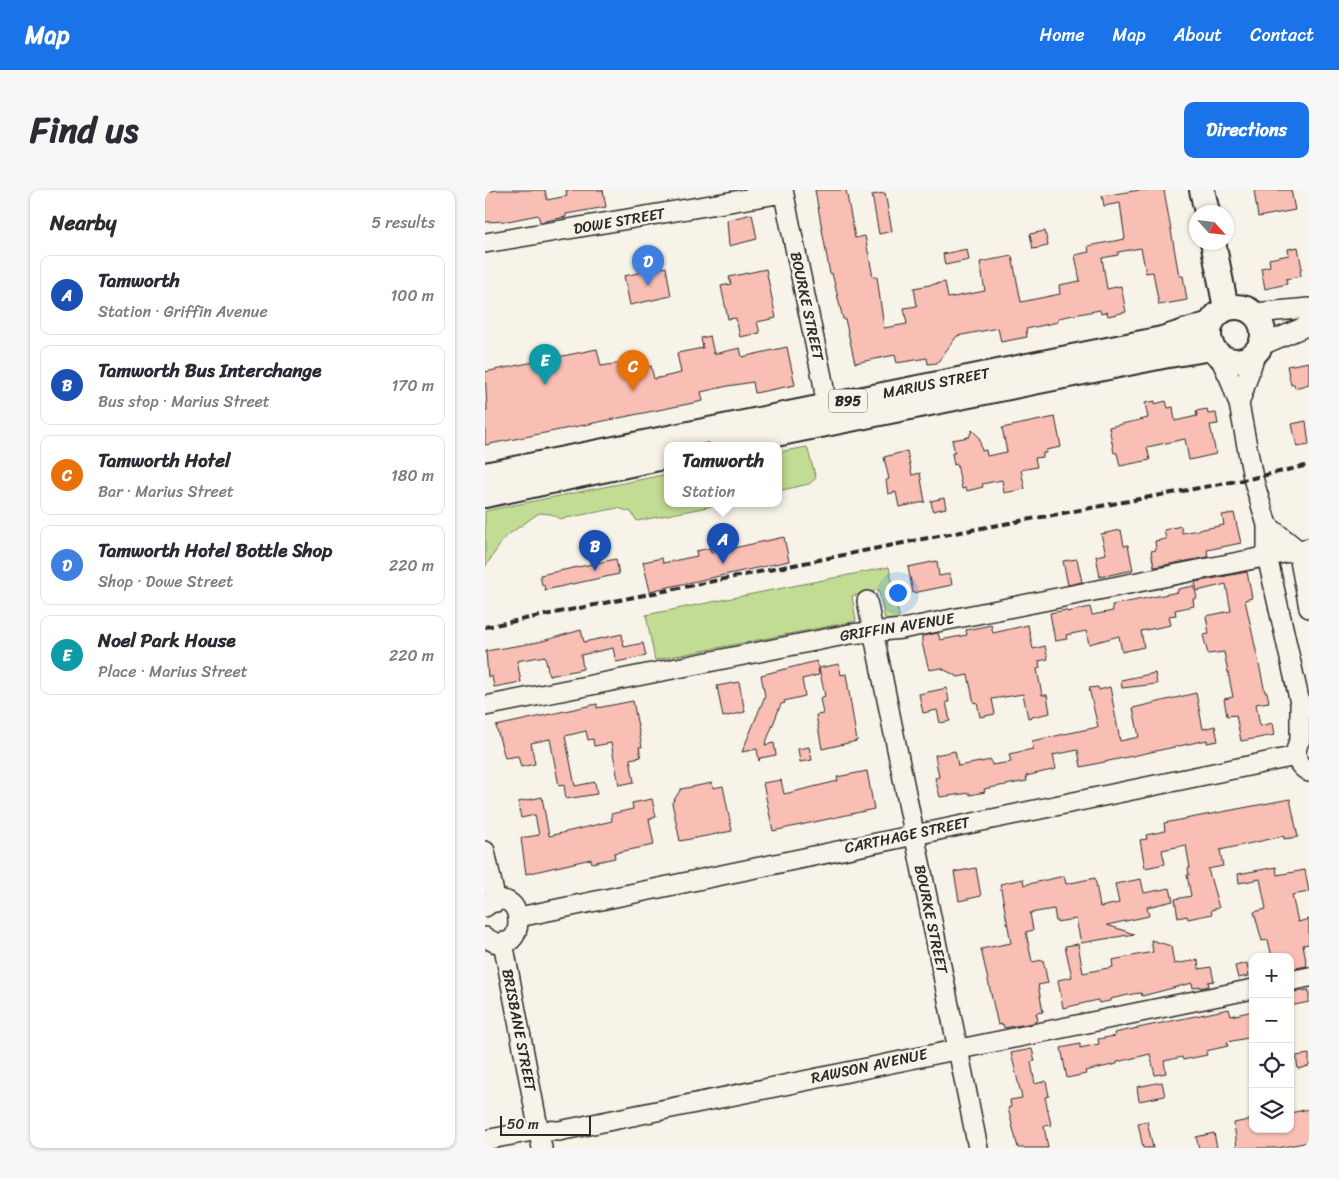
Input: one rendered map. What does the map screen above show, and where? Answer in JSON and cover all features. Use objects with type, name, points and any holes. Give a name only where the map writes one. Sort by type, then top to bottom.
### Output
[{"type":"main road","points":[[1202,190],[1205,205]]},
{"type":"main road","points":[[1214,250],[1218,316],[1209,332],[1215,351]]},
{"type":"main road","name":"B95","points":[[1218,316],[1241,307],[1254,313]]},
{"type":"main road","points":[[1254,313],[1262,325],[1263,339],[1258,349]]},
{"type":"main road","name":"MARIUS STREET","points":[[731,442],[827,414],[1163,339],[1218,316]]},
{"type":"main road","name":"B95","points":[[1215,351],[1225,359],[1237,361],[1244,360],[1258,349]]},
{"type":"main road","name":"MARIUS STREET","points":[[670,442],[1163,356],[1215,351]]},
{"type":"main road","name":"MARIUS STREET","points":[[485,475],[664,443]]},
{"type":"main road","points":[[485,495],[664,457]]},
{"type":"street","name":"DOWE STREET","points":[[485,243],[783,191]]},
{"type":"street","name":"BOURKE STREET","points":[[783,191],[827,414]]},
{"type":"street","points":[[1254,313],[1309,308]]},
{"type":"street","points":[[1239,404],[1258,349],[1309,326]]},
{"type":"street","points":[[1215,351],[1230,379],[1239,404],[1253,478],[1267,525],[1267,556],[1301,702],[1302,767],[1309,773]]},
{"type":"street","points":[[1267,525],[1303,549],[1309,608]]},
{"type":"street","name":"GRIFFIN AVENUE","points":[[485,706],[850,634],[902,629],[1303,549]]},
{"type":"street","name":"BOURKE STREET","points":[[867,601],[978,1148]]},
{"type":"street","name":"CARTHAGE STREET","points":[[519,917],[913,834],[1302,743]]},
{"type":"street","points":[[485,852],[490,904],[502,901],[513,906],[519,917],[518,930],[514,936],[494,939]]},
{"type":"street","name":"BRISBANE STREET","points":[[494,939],[542,1148]]},
{"type":"street","points":[[1294,980],[1309,977]]},
{"type":"street","name":"RAWSON AVENUE","points":[[485,1140],[538,1130],[559,1131],[1249,989]]},
{"type":"green space","points":[[807,447],[816,478],[809,484],[782,490],[782,451]]},
{"type":"green space","points":[[664,475],[664,507],[708,507],[637,521],[631,512],[618,508],[561,519],[551,514],[539,513],[505,537],[485,567],[485,511]]},
{"type":"green space","points":[[889,567],[900,621],[886,624],[879,590],[852,596],[856,621],[655,660],[646,615]]},
{"type":"building","points":[[498,190],[545,190],[547,200],[567,196],[566,190],[603,190],[606,207],[566,214],[566,217],[540,222],[538,215],[508,221],[485,222],[485,192]]},
{"type":"building","points":[[815,190],[846,190],[855,238],[865,236],[873,277],[877,277],[884,328],[907,324],[904,308],[917,306],[914,288],[945,282],[948,298],[985,291],[980,262],[1012,256],[1021,302],[1060,294],[1059,285],[1080,281],[1075,255],[1089,252],[1088,246],[1125,239],[1120,203],[1104,206],[1102,196],[1140,190],[1164,190],[1179,276],[1183,276],[1187,300],[1159,305],[1153,272],[1146,273],[1141,248],[1118,252],[1118,255],[1102,258],[1107,289],[1121,286],[1126,312],[1108,316],[1107,312],[1101,314],[1100,310],[1058,318],[1058,322],[1026,329],[1027,337],[1001,342],[998,328],[957,336],[937,363],[928,364],[927,358],[897,363],[895,355],[855,363],[845,319],[843,319],[832,273],[830,274]]},
{"type":"building","points":[[1254,190],[1291,190],[1295,210],[1258,217]]},
{"type":"building","points":[[885,193],[892,231],[879,234],[872,195]]},
{"type":"building","points":[[752,214],[757,239],[729,246],[727,220]]},
{"type":"building","points":[[1045,231],[1048,246],[1033,249],[1030,234]]},
{"type":"building","points":[[1298,247],[1302,269],[1300,269],[1301,276],[1286,279],[1287,284],[1265,289],[1261,268],[1270,266],[1269,259],[1289,255],[1288,249]]},
{"type":"building","points":[[967,249],[969,260],[945,265],[943,254]]},
{"type":"building","points":[[666,267],[671,296],[630,305],[624,276]]},
{"type":"building","points":[[766,269],[776,318],[757,322],[760,333],[740,337],[736,318],[728,319],[721,286],[731,284],[729,277]]},
{"type":"building","points":[[710,336],[714,354],[740,348],[742,357],[787,347],[795,385],[755,393],[753,382],[728,386],[701,392],[703,401],[485,445],[485,411],[487,410],[485,372],[597,349],[601,366],[621,363],[623,371],[651,366],[654,379],[681,373],[677,353],[703,348],[701,338]]},
{"type":"building","points":[[1309,362],[1309,384],[1295,388],[1294,384],[1291,385],[1287,366]]},
{"type":"building","points":[[1155,401],[1155,404],[1166,401],[1168,408],[1173,407],[1175,421],[1197,416],[1196,411],[1207,409],[1208,414],[1216,413],[1218,424],[1210,425],[1216,454],[1189,460],[1185,439],[1147,447],[1150,460],[1120,466],[1117,453],[1114,453],[1109,427],[1148,418],[1145,403]]},
{"type":"building","points":[[1055,417],[1061,447],[1046,450],[1046,453],[1043,453],[1043,457],[1035,458],[1037,467],[1021,470],[1025,489],[1004,493],[1002,480],[982,484],[983,487],[967,491],[966,488],[962,489],[957,464],[954,465],[952,453],[955,453],[952,440],[969,437],[972,430],[979,437],[982,451],[986,450],[987,456],[1007,452],[1002,428]]},
{"type":"building","points":[[1306,421],[1309,445],[1297,447],[1292,424]]},
{"type":"building","points":[[907,451],[912,475],[920,473],[925,502],[899,507],[896,492],[888,494],[886,480],[889,479],[884,457]]},
{"type":"building","points":[[944,498],[946,508],[933,511],[931,501]]},
{"type":"building","points":[[1234,513],[1241,543],[1207,550],[1208,557],[1154,567],[1151,551],[1156,550],[1155,541],[1166,539],[1164,530],[1181,526],[1182,533],[1224,525],[1222,515]]},
{"type":"building","points":[[1121,530],[1124,546],[1128,545],[1133,570],[1100,577],[1096,556],[1106,554],[1101,534]]},
{"type":"building","points":[[784,537],[789,561],[650,591],[643,562],[662,558],[663,563],[697,556],[696,551],[710,548],[711,553]]},
{"type":"building","points":[[616,559],[619,574],[545,590],[544,585],[542,585],[540,575]]},
{"type":"building","points":[[1077,559],[1082,582],[1068,585],[1063,561]]},
{"type":"building","points":[[937,561],[939,576],[950,574],[952,585],[913,593],[908,567]]},
{"type":"building","points":[[1247,572],[1252,598],[1245,600],[1265,692],[1267,692],[1269,702],[1256,704],[1260,726],[1273,723],[1275,735],[1241,741],[1236,715],[1227,716],[1224,699],[1233,697],[1224,652],[1208,654],[1203,635],[1209,634],[1206,616],[1231,611],[1226,584],[1197,591],[1195,582]]},
{"type":"building","points":[[1194,586],[1197,598],[1193,599],[1194,606],[1175,610],[1176,615],[1169,616],[1171,625],[1141,631],[1144,647],[1122,652],[1119,636],[1089,644],[1086,631],[1066,635],[1067,639],[1055,641],[1050,613],[1066,610],[1067,612],[1090,607],[1092,615],[1113,611],[1112,605],[1178,592],[1178,589]]},
{"type":"building","points":[[991,625],[993,633],[1028,625],[1033,649],[1045,646],[1048,659],[1039,661],[1040,668],[1037,669],[1042,695],[1047,695],[1050,713],[1028,718],[1023,694],[992,699],[995,714],[980,717],[977,702],[974,703],[968,675],[958,677],[941,668],[929,670],[922,636],[938,633],[940,640],[967,635],[966,630]]},
{"type":"building","points":[[581,630],[584,642],[622,634],[624,647],[643,643],[646,656],[616,662],[613,648],[581,655],[583,669],[549,676],[545,656],[517,661],[521,682],[494,687],[492,676],[488,677],[486,651],[539,642]]},
{"type":"building","points":[[817,661],[819,675],[802,679],[805,696],[784,701],[785,703],[781,704],[765,745],[774,743],[776,755],[760,758],[759,761],[757,749],[742,752],[765,696],[761,675]]},
{"type":"building","points":[[839,664],[841,675],[846,674],[857,741],[822,749],[816,715],[823,714],[820,698],[825,696],[819,668]]},
{"type":"building","points":[[1155,673],[1157,684],[1122,688],[1121,680]]},
{"type":"building","points":[[739,682],[745,712],[723,717],[717,686]]},
{"type":"building","points":[[1098,687],[1099,690],[1110,687],[1120,741],[1139,737],[1133,708],[1196,693],[1203,729],[1215,726],[1218,741],[1207,743],[1207,740],[1081,767],[1078,750],[1053,755],[1056,769],[1026,776],[1027,781],[984,789],[985,792],[970,795],[970,793],[940,797],[935,778],[939,777],[935,755],[955,751],[958,766],[991,760],[992,765],[1011,762],[1009,754],[1033,749],[1032,741],[1098,727],[1089,688]]},
{"type":"building","points":[[947,688],[949,702],[946,702],[950,721],[940,723],[937,710],[923,713],[919,694]]},
{"type":"building","points":[[633,701],[642,747],[639,747],[641,757],[630,759],[634,782],[619,785],[611,743],[594,746],[593,739],[588,740],[586,731],[565,736],[575,786],[595,782],[597,794],[566,799],[564,785],[559,786],[550,739],[531,743],[535,764],[521,767],[518,756],[505,758],[496,726],[597,704],[597,708]]},
{"type":"building","points":[[809,747],[812,760],[800,762],[798,749]]},
{"type":"building","points":[[867,771],[874,809],[773,831],[763,783],[781,780],[784,794],[838,781],[837,777]]},
{"type":"building","points":[[712,783],[713,788],[723,786],[732,831],[680,841],[672,803],[681,789]]},
{"type":"building","points":[[542,797],[549,836],[612,821],[611,814],[633,809],[632,803],[652,799],[656,817],[649,819],[654,845],[614,853],[615,858],[592,863],[591,859],[526,874],[521,838],[539,835],[535,815],[521,818],[518,802]]},
{"type":"building","points":[[1290,799],[1298,837],[1284,839],[1284,836],[1220,850],[1223,866],[1208,869],[1219,908],[1211,910],[1212,914],[1188,919],[1187,916],[1178,918],[1175,899],[1191,896],[1187,875],[1189,875],[1188,868],[1190,868],[1186,845],[1162,850],[1165,864],[1145,868],[1140,840],[1147,839],[1146,835],[1165,831],[1164,823]]},
{"type":"building","points":[[1276,867],[1277,875],[1305,870],[1309,892],[1292,895],[1298,922],[1309,919],[1309,944],[1303,945],[1307,966],[1294,968],[1294,953],[1271,953],[1268,940],[1262,941],[1254,912],[1266,909],[1260,879],[1239,883],[1238,874]]},
{"type":"building","points":[[976,868],[981,896],[959,901],[954,872]]},
{"type":"building","points":[[1064,876],[1066,884],[1095,878],[1100,907],[1119,903],[1115,884],[1141,879],[1144,893],[1170,888],[1173,901],[1147,907],[1149,916],[1107,925],[1134,934],[1081,943],[1076,919],[1056,922],[1054,909],[1030,913],[1033,930],[1026,932],[1032,962],[1043,960],[1048,983],[1038,985],[1043,1012],[1036,1013],[1038,1020],[1033,1023],[1004,1028],[1003,1024],[998,1025],[981,949],[1011,943],[1000,884],[1023,879],[1024,885]]},
{"type":"building","points":[[1151,940],[1171,946],[1174,964],[1198,960],[1199,969],[1211,967],[1214,981],[1208,982],[1209,986],[1200,988],[1200,986],[1193,988],[1192,983],[1142,996],[1141,993],[1133,994],[1110,999],[1110,1001],[1099,1003],[1098,1000],[1063,1008],[1058,980],[1072,977],[1065,946],[1078,944],[1083,973],[1113,967],[1112,960],[1153,952]]},
{"type":"building","points":[[1247,963],[1249,976],[1238,978],[1235,966]]},
{"type":"building","points":[[1309,990],[1309,1002],[1294,1005],[1294,992]]},
{"type":"building","points":[[1229,1009],[1231,1016],[1249,1012],[1249,1038],[1227,1042],[1228,1046],[1206,1051],[1207,1055],[1183,1060],[1182,1057],[1164,1061],[1166,1073],[1155,1075],[1150,1054],[1085,1071],[1086,1074],[1067,1078],[1061,1048],[1080,1044],[1080,1048],[1099,1044],[1098,1039],[1115,1036],[1114,1033]]},
{"type":"building","points":[[1032,1049],[1035,1061],[1031,1062],[1035,1084],[1046,1081],[1049,1096],[1045,1097],[1051,1125],[1044,1126],[1048,1148],[1018,1148],[1008,1108],[1011,1107],[1010,1100],[1022,1098],[1011,1053]]},
{"type":"building","points":[[1309,1054],[1309,1066],[1298,1069],[1296,1056]]},
{"type":"building","points":[[1162,1082],[1165,1096],[1139,1101],[1137,1087]]},
{"type":"building","points":[[1309,1109],[1309,1142],[1278,1148],[1237,1148],[1234,1123],[1249,1120],[1249,1133],[1294,1133],[1294,1112]]},
{"type":"building","points":[[1147,1121],[1153,1148],[1143,1148],[1138,1123]]},
{"type":"building","points":[[1214,1133],[1217,1148],[1199,1148],[1196,1137]]},
{"type":"railway","points":[[485,627],[928,538],[1253,478],[1309,465]]},
{"type":"place","name":"Tamworth Hotel Bottle Shop","points":[[648,286]]},
{"type":"place","name":"Noel Park House","points":[[545,385]]},
{"type":"place","name":"Tamworth Hotel","points":[[633,391]]},
{"type":"place","name":"Tamworth","points":[[723,564]]},
{"type":"place","name":"Tamworth Bus Interchange","points":[[595,571]]}]
